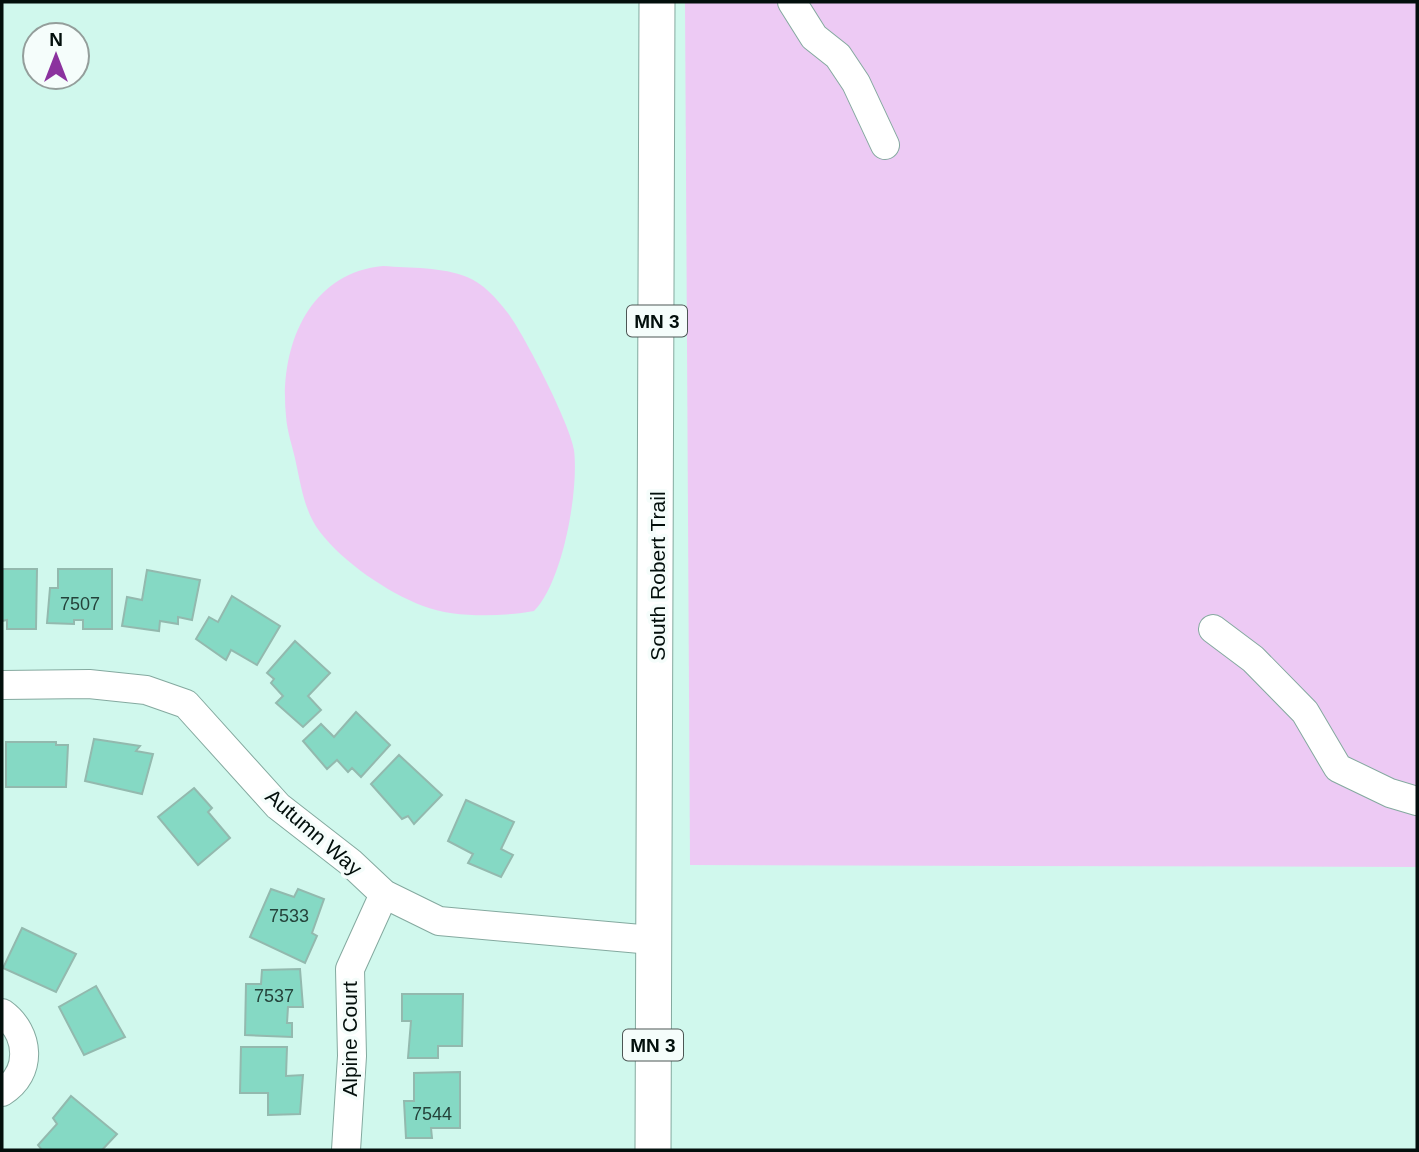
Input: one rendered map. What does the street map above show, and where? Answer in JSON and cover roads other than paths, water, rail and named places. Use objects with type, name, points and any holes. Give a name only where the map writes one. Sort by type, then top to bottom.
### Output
[{"type":"main road","name":"South Robert Trail","points":[[653,1150],[657,2]]},
{"type":"street","points":[[792,2],[814,37],[838,56],[850,74],[884,145]]},
{"type":"street","points":[[1213,629],[1253,659],[1305,712],[1338,768],[1417,802]]},
{"type":"street","name":"Autumn Way","points":[[2,685],[89,684],[146,690],[186,704],[278,806],[350,862],[384,894],[439,921],[566,935],[652,940]]},
{"type":"street","name":"Alpine Court","points":[[346,1150],[352,1056],[350,969],[384,894]]},
{"type":"street","points":[[2,1013],[20,1031],[24,1059],[20,1075],[2,1092]]}]
